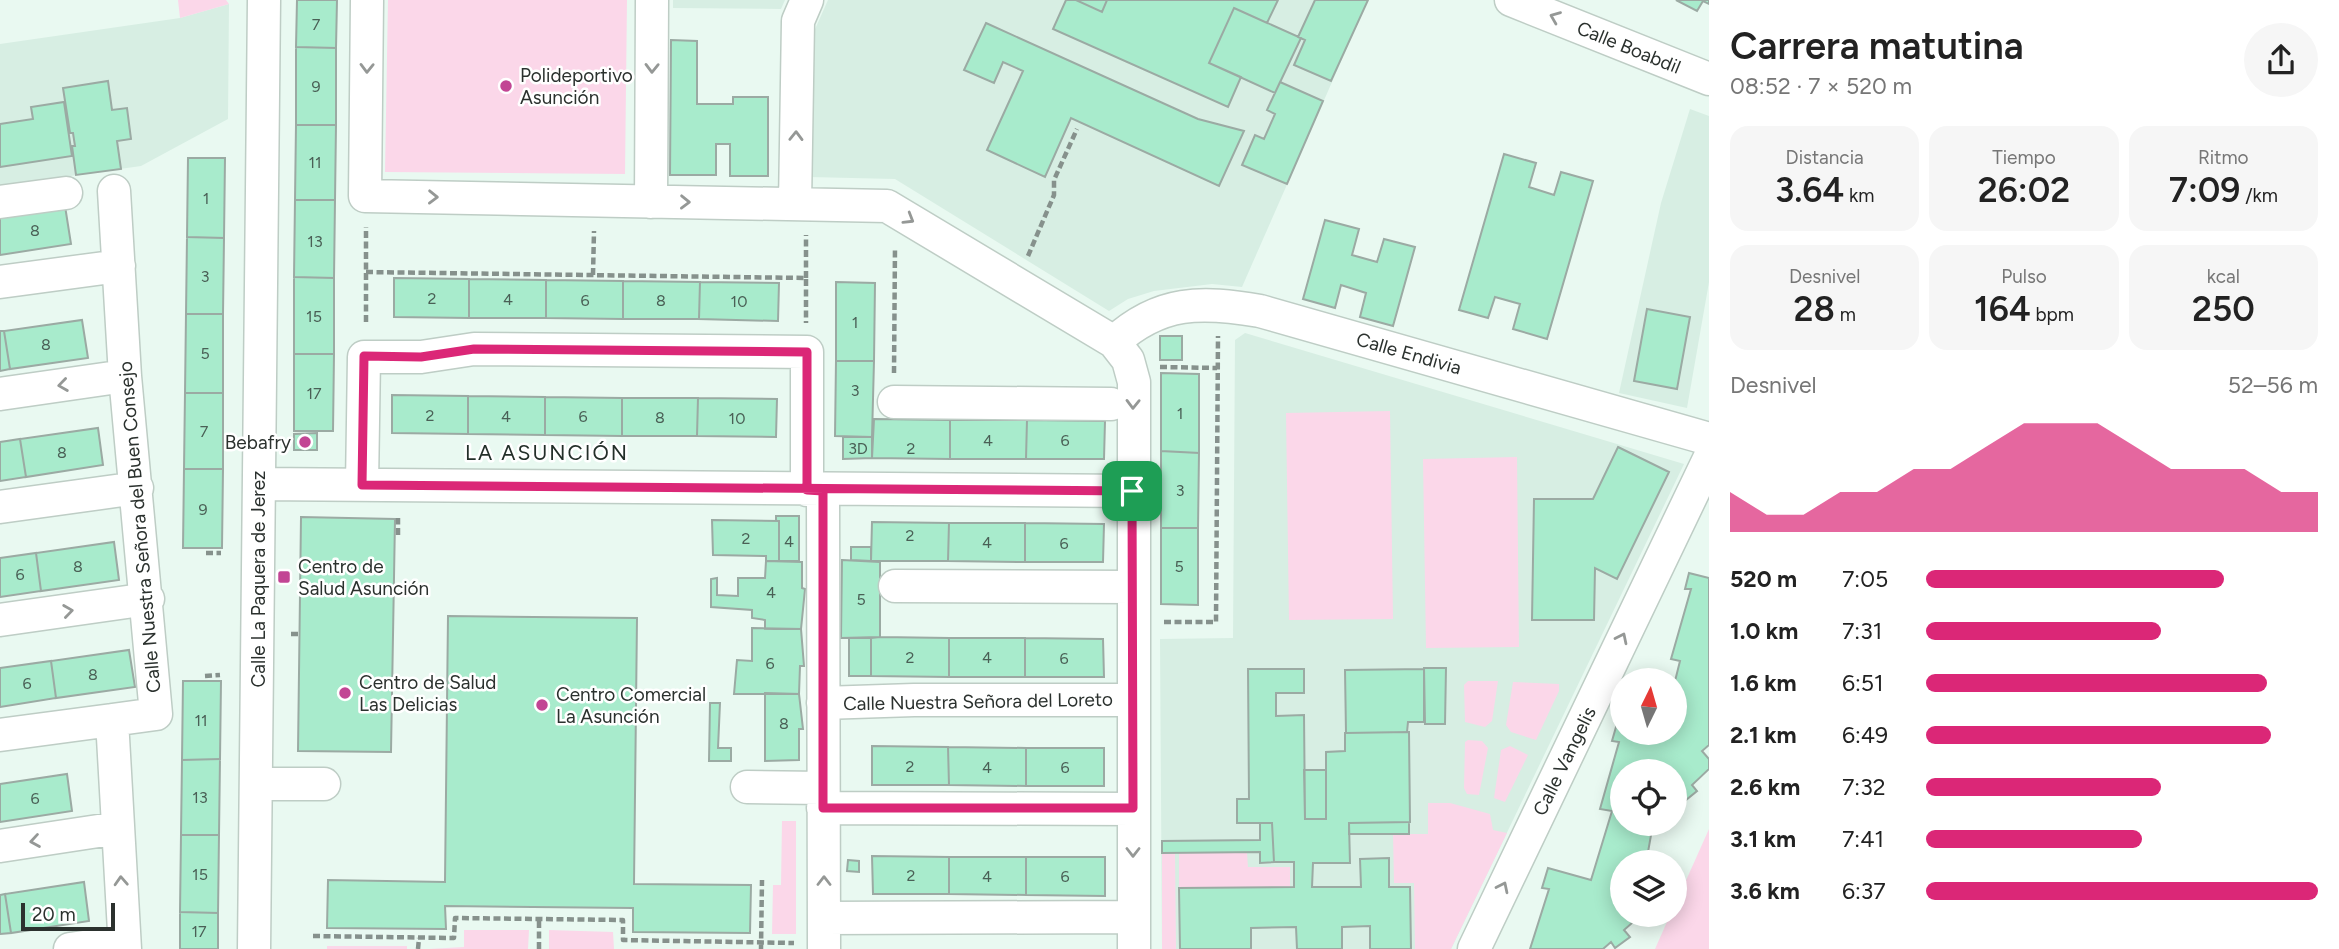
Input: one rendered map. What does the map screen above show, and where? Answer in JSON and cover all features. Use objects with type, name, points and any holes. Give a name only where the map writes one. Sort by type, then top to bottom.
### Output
[{"type":"street","name":"Calle La Paquera de Jerez","points":[[254,949],[264,0]]},
{"type":"street","points":[[367,0],[366,209],[650,202],[887,206],[1114,342],[1128,360],[1134,382],[1134,949]]},
{"type":"street","points":[[650,202],[652,0]]},
{"type":"street","points":[[795,204],[798,21],[807,0]]},
{"type":"street","name":"Calle Boabdil","points":[[1511,0],[1709,79]]},
{"type":"street","name":"Calle Nuestra Señora del Buen Consejo","points":[[112,720],[156,714],[148,599],[125,376],[114,191]]},
{"type":"street","points":[[0,202],[66,193]]},
{"type":"street","points":[[0,282],[119,265]]},
{"type":"street","name":"Calle Endivia","points":[[1114,342],[1135,323],[1161,310],[1195,305],[1229,305],[1260,310],[1709,439]]},
{"type":"street","points":[[362,485],[364,356],[421,357],[474,349],[807,352],[824,703],[824,918],[813,946]]},
{"type":"street","points":[[0,394],[125,376]]},
{"type":"street","points":[[894,402],[1111,404]]},
{"type":"street","name":"Calle Vangelis","points":[[1474,949],[1709,459]]},
{"type":"street","points":[[259,484],[815,491],[1132,491]]},
{"type":"street","points":[[0,507],[137,488]]},
{"type":"street","points":[[895,586],[1133,587]]},
{"type":"street","points":[[0,620],[148,599]]},
{"type":"street","name":"Calle Nuestra Señora del Loreto","points":[[824,703],[884,703],[914,699],[1132,700]]},
{"type":"street","points":[[0,735],[112,720],[125,945],[71,949]]},
{"type":"street","points":[[256,783],[324,784]]},
{"type":"street","points":[[747,787],[823,798],[1133,808]]},
{"type":"street","points":[[0,846],[118,828]]},
{"type":"street","points":[[824,918],[1134,917]]},
{"type":"path","points":[[1013,281],[1026,260],[1054,195],[1054,180],[1077,129]]},
{"type":"path","points":[[366,209],[366,322]]},
{"type":"path","points":[[593,275],[594,225]]},
{"type":"path","points":[[806,235],[806,327]]},
{"type":"path","points":[[894,402],[895,247]]},
{"type":"path","points":[[366,272],[806,278]]},
{"type":"path","points":[[1156,622],[1216,622],[1218,326]]},
{"type":"path","points":[[1156,367],[1217,368]]},
{"type":"path","points":[[398,519],[398,535]]},
{"type":"path","points":[[206,553],[222,553]]},
{"type":"path","points":[[291,634],[300,634]]},
{"type":"path","points":[[205,676],[220,675]]},
{"type":"path","points":[[761,949],[762,880]]},
{"type":"path","points":[[313,936],[454,938],[455,918],[624,920],[623,940],[761,942],[813,946]]},
{"type":"path","points":[[539,919],[539,949]]},
{"type":"path","points":[[418,949],[419,938]]},
{"type":"path","points":[[659,941],[659,949]]},
{"type":"shaded area","points":[[178,0],[226,0],[229,4],[180,18]]},
{"type":"shaded area","name":"Polideportivo Asunción","points":[[388,0],[627,0],[625,174],[385,172]]},
{"type":"shaded area","points":[[673,0],[785,0],[781,9],[673,8]]},
{"type":"shaded area","points":[[828,0],[1368,0],[1242,287],[1212,284],[1154,291],[1128,299],[1109,311],[895,179],[809,177],[812,36]]},
{"type":"shaded area","points":[[229,4],[228,119],[141,166],[0,186],[0,44],[180,18]]},
{"type":"shaded area","points":[[1690,109],[1709,116],[1709,282],[1687,408],[1619,393],[1661,203]]},
{"type":"shaded area","points":[[1245,333],[1684,464],[1451,949],[1162,949],[1160,639],[1233,638],[1235,340]]},
{"type":"shaded area","points":[[1390,411],[1393,619],[1289,620],[1286,413]]},
{"type":"shaded area","points":[[1517,457],[1519,647],[1426,648],[1423,459]]},
{"type":"shaded area","points":[[1468,681],[1498,681],[1492,721],[1485,727],[1465,722],[1464,685]]},
{"type":"shaded area","points":[[1513,682],[1559,684],[1559,691],[1536,740],[1511,732],[1506,725]]},
{"type":"shaded area","points":[[1482,741],[1488,748],[1479,795],[1467,794],[1464,788],[1465,742]]},
{"type":"shaded area","points":[[1510,746],[1528,755],[1505,802],[1494,798],[1501,750]]},
{"type":"shaded area","points":[[1428,803],[1450,803],[1490,814],[1493,830],[1507,833],[1451,949],[1415,949],[1414,883],[1394,883],[1393,834],[1428,834]]},
{"type":"shaded area","points":[[782,821],[796,821],[796,934],[772,934],[773,885],[781,885]]},
{"type":"shaded area","points":[[1709,829],[1709,949],[1655,949],[1665,927],[1687,927],[1687,878]]},
{"type":"shaded area","points":[[1162,853],[1175,853],[1176,949],[1162,949]]},
{"type":"shaded area","points":[[1179,853],[1247,853],[1248,867],[1290,867],[1290,887],[1179,888]]},
{"type":"shaded area","points":[[464,930],[529,930],[528,949],[429,949],[464,947]]},
{"type":"shaded area","points":[[549,930],[613,932],[614,949],[549,949]]},
{"type":"shaded area","points":[[327,946],[407,946],[407,949],[327,949]]},
{"type":"building","points":[[297,0],[337,0],[336,48],[296,47]]},
{"type":"building","points":[[1066,0],[1076,0],[1102,12],[1107,0],[1278,0],[1267,23],[1234,8],[1209,63],[1241,77],[1228,107],[1053,29]]},
{"type":"building","points":[[1076,0],[1107,0],[1102,12]]},
{"type":"building","points":[[1315,0],[1368,0],[1331,81],[1294,65],[1305,40],[1298,37]]},
{"type":"building","points":[[1676,0],[1709,0],[1709,4],[1703,1],[1697,11]]},
{"type":"building","points":[[1234,8],[1301,38],[1275,93],[1209,63]]},
{"type":"building","points":[[986,23],[1198,119],[1244,131],[1219,186],[1071,118],[1045,177],[987,150],[1023,71],[1003,62],[994,83],[964,70]]},
{"type":"building","points":[[671,40],[697,41],[697,104],[733,104],[733,97],[768,97],[768,176],[730,176],[730,144],[716,144],[716,175],[670,175]]},
{"type":"building","points":[[296,47],[336,48],[336,125],[296,125]]},
{"type":"building","points":[[108,81],[112,110],[127,108],[131,139],[117,141],[121,169],[76,175],[72,146],[75,146],[73,133],[70,133],[63,88]]},
{"type":"building","points":[[1280,82],[1323,101],[1287,184],[1242,165],[1255,135],[1264,139],[1275,114],[1267,110]]},
{"type":"building","points":[[64,102],[72,156],[0,167],[0,124],[33,119],[31,107]]},
{"type":"building","points":[[296,125],[336,125],[335,200],[295,200]]},
{"type":"building","points":[[1504,154],[1536,163],[1529,187],[1554,195],[1561,172],[1593,181],[1547,339],[1513,329],[1520,304],[1495,297],[1488,318],[1459,310]]},
{"type":"building","points":[[188,158],[225,158],[224,238],[187,237]]},
{"type":"building","points":[[295,200],[335,200],[334,278],[294,277]]},
{"type":"building","points":[[65,206],[71,244],[0,255],[0,216]]},
{"type":"building","points":[[1325,220],[1359,229],[1352,255],[1377,262],[1384,239],[1415,247],[1393,326],[1360,317],[1366,293],[1341,285],[1335,308],[1303,299]]},
{"type":"building","points":[[187,237],[224,238],[223,314],[186,314]]},
{"type":"building","points":[[294,277],[334,278],[334,354],[294,354]]},
{"type":"building","points":[[394,278],[469,279],[469,318],[394,317]]},
{"type":"building","points":[[469,279],[546,280],[546,318],[469,318]]},
{"type":"building","points":[[546,280],[623,281],[623,319],[546,318]]},
{"type":"building","points":[[623,281],[700,282],[699,319],[623,319]]},
{"type":"building","points":[[700,282],[779,283],[778,321],[699,319]]},
{"type":"building","points":[[836,282],[875,283],[874,361],[836,361]]},
{"type":"building","points":[[1647,309],[1690,317],[1677,389],[1634,381]]},
{"type":"building","points":[[186,314],[223,314],[223,393],[185,393]]},
{"type":"building","points":[[82,320],[88,358],[10,369],[4,331]]},
{"type":"building","points":[[0,331],[4,331],[10,369],[0,371]]},
{"type":"building","points":[[1160,336],[1182,336],[1182,360],[1160,360]]},
{"type":"building","points":[[294,354],[334,354],[333,431],[294,431]]},
{"type":"building","points":[[836,361],[874,361],[872,437],[835,436]]},
{"type":"building","points":[[1161,373],[1199,374],[1199,453],[1161,451]]},
{"type":"building","points":[[185,393],[223,393],[223,469],[184,469]]},
{"type":"building","points":[[392,395],[468,396],[468,434],[392,433]]},
{"type":"building","points":[[468,396],[545,397],[545,435],[468,434]]},
{"type":"building","points":[[545,397],[622,398],[622,436],[545,435]]},
{"type":"building","points":[[622,398],[698,398],[697,436],[622,436]]},
{"type":"building","points":[[698,398],[777,399],[776,437],[697,436]]},
{"type":"building","points":[[874,419],[950,420],[950,459],[872,458]]},
{"type":"building","points":[[950,420],[1027,420],[1026,459],[950,459]]},
{"type":"building","points":[[1027,420],[1105,421],[1104,459],[1026,459]]},
{"type":"building","points":[[98,428],[103,465],[26,477],[20,439]]},
{"type":"building","name":"Bebafry","points":[[317,433],[317,450],[294,450],[294,434]]},
{"type":"building","points":[[843,437],[872,437],[872,458],[843,459]]},
{"type":"building","points":[[20,439],[26,477],[0,481],[0,442]]},
{"type":"building","points":[[1618,447],[1669,472],[1617,579],[1595,568],[1594,620],[1532,620],[1534,499],[1593,499]]},
{"type":"building","points":[[1161,451],[1199,453],[1198,528],[1161,528]]},
{"type":"building","points":[[184,469],[223,469],[222,548],[183,548]]},
{"type":"building","points":[[776,516],[799,516],[799,561],[779,561],[779,521],[776,521]]},
{"type":"building","name":"Centro de Salud Las Delicias","points":[[301,517],[395,519],[391,752],[298,751]]},
{"type":"building","points":[[712,520],[779,521],[779,561],[766,561],[766,556],[713,555]]},
{"type":"building","points":[[872,522],[949,523],[948,561],[871,561]]},
{"type":"building","points":[[949,523],[1025,523],[1025,562],[948,561]]},
{"type":"building","points":[[1025,523],[1104,524],[1103,562],[1025,562]]},
{"type":"building","points":[[1161,528],[1198,528],[1198,605],[1161,604]]},
{"type":"building","points":[[114,542],[119,580],[41,591],[36,553]]},
{"type":"building","points":[[851,547],[871,547],[871,561],[851,560]]},
{"type":"building","points":[[36,553],[41,591],[0,597],[0,558]]},
{"type":"building","points":[[842,560],[880,562],[880,637],[841,638]]},
{"type":"building","points":[[766,561],[802,562],[802,588],[805,589],[801,629],[765,629],[765,620],[752,618],[752,610],[711,607],[711,579],[717,578],[717,595],[738,596],[738,578],[765,578]]},
{"type":"building","points":[[1689,573],[1709,578],[1709,745],[1702,751],[1709,759],[1709,769],[1692,785],[1697,791],[1687,799],[1687,759],[1614,759],[1618,746],[1687,746],[1687,668],[1678,668],[1680,661],[1671,659],[1691,589],[1685,589]]},
{"type":"building","name":"Centro Comercial La Asunción","points":[[448,616],[637,618],[634,884],[751,885],[750,933],[633,932],[633,908],[445,906],[446,929],[327,928],[328,880],[445,882]]},
{"type":"building","points":[[752,628],[801,629],[804,666],[800,666],[799,694],[734,694],[737,660],[752,661]]},
{"type":"building","points":[[849,638],[871,638],[871,676],[849,676]]},
{"type":"building","points":[[871,638],[949,638],[949,677],[871,676]]},
{"type":"building","points":[[949,638],[1025,638],[1025,677],[949,677]]},
{"type":"building","points":[[1025,638],[1103,639],[1104,677],[1025,677]]},
{"type":"building","points":[[129,650],[135,687],[56,698],[51,661]]},
{"type":"building","points":[[51,661],[56,698],[0,707],[0,668]]},
{"type":"building","points":[[1424,668],[1446,668],[1445,724],[1425,724]]},
{"type":"building","points":[[1248,669],[1304,669],[1304,693],[1276,693],[1276,716],[1304,715],[1305,819],[1326,819],[1326,752],[1345,751],[1345,733],[1409,732],[1410,822],[1349,823],[1350,863],[1313,863],[1312,887],[1361,887],[1360,859],[1389,858],[1389,887],[1410,887],[1411,949],[1370,949],[1370,926],[1342,927],[1342,949],[1297,949],[1296,927],[1251,928],[1251,949],[1180,949],[1179,888],[1294,887],[1294,862],[1274,862],[1272,823],[1237,823],[1237,799],[1249,799]]},
{"type":"building","points":[[1424,669],[1424,722],[1408,722],[1407,732],[1346,733],[1345,670]]},
{"type":"building","points":[[183,681],[221,681],[220,759],[182,760]]},
{"type":"building","points":[[765,693],[799,694],[803,729],[799,729],[799,760],[765,761]]},
{"type":"building","points":[[710,703],[720,703],[718,748],[731,748],[731,761],[709,761]]},
{"type":"building","points":[[872,746],[948,747],[949,785],[872,785]]},
{"type":"building","points":[[948,747],[1026,748],[1026,786],[949,785]]},
{"type":"building","points":[[1026,748],[1104,748],[1104,786],[1026,786]]},
{"type":"building","points":[[220,759],[219,835],[181,835],[182,760]]},
{"type":"building","points":[[1304,770],[1326,770],[1326,819],[1305,819]]},
{"type":"building","points":[[67,774],[72,811],[0,822],[0,784]]},
{"type":"building","points":[[1610,774],[1610,811],[1600,809]]},
{"type":"building","points":[[1610,818],[1610,836],[1651,836],[1648,850],[1610,850],[1610,927],[1627,927],[1624,930],[1630,937],[1615,948],[1611,942],[1603,949],[1530,949],[1549,889],[1542,888],[1548,868],[1591,880]]},
{"type":"building","points":[[1409,822],[1409,834],[1349,834],[1349,823]]},
{"type":"building","points":[[1260,823],[1272,823],[1274,862],[1260,863],[1260,852],[1162,853],[1162,841],[1260,840]]},
{"type":"building","points":[[181,835],[219,835],[218,913],[180,912]]},
{"type":"building","points":[[872,856],[949,857],[949,894],[873,894]]},
{"type":"building","points":[[949,857],[1026,857],[1026,895],[949,894]]},
{"type":"building","points":[[1026,857],[1105,857],[1105,896],[1026,895]]},
{"type":"building","points":[[848,860],[859,861],[859,872],[847,871]]},
{"type":"building","points":[[84,882],[89,921],[11,933],[5,894]]},
{"type":"building","points":[[5,894],[11,933],[0,934],[0,895]]},
{"type":"building","points":[[180,912],[218,913],[218,949],[180,949]]},
{"type":"place","name":"Polideportivo Asunción","points":[[506,86]]},
{"type":"place","name":"Bebafry","points":[[305,442]]},
{"type":"place","name":"Centro de Salud Asunción","points":[[284,577]]},
{"type":"place","name":"Centro de Salud Las Delicias","points":[[345,693]]},
{"type":"place","name":"Centro Comercial La Asunción","points":[[542,705]]},
{"type":"district","name":"LA ASUNCIÓN","points":[[547,453]]},
{"type":"route","points":[[1132,491],[823,491],[362,485],[364,356],[421,357],[474,349],[807,352],[807,490],[823,491],[823,808],[1133,808],[1132,491]]}]
